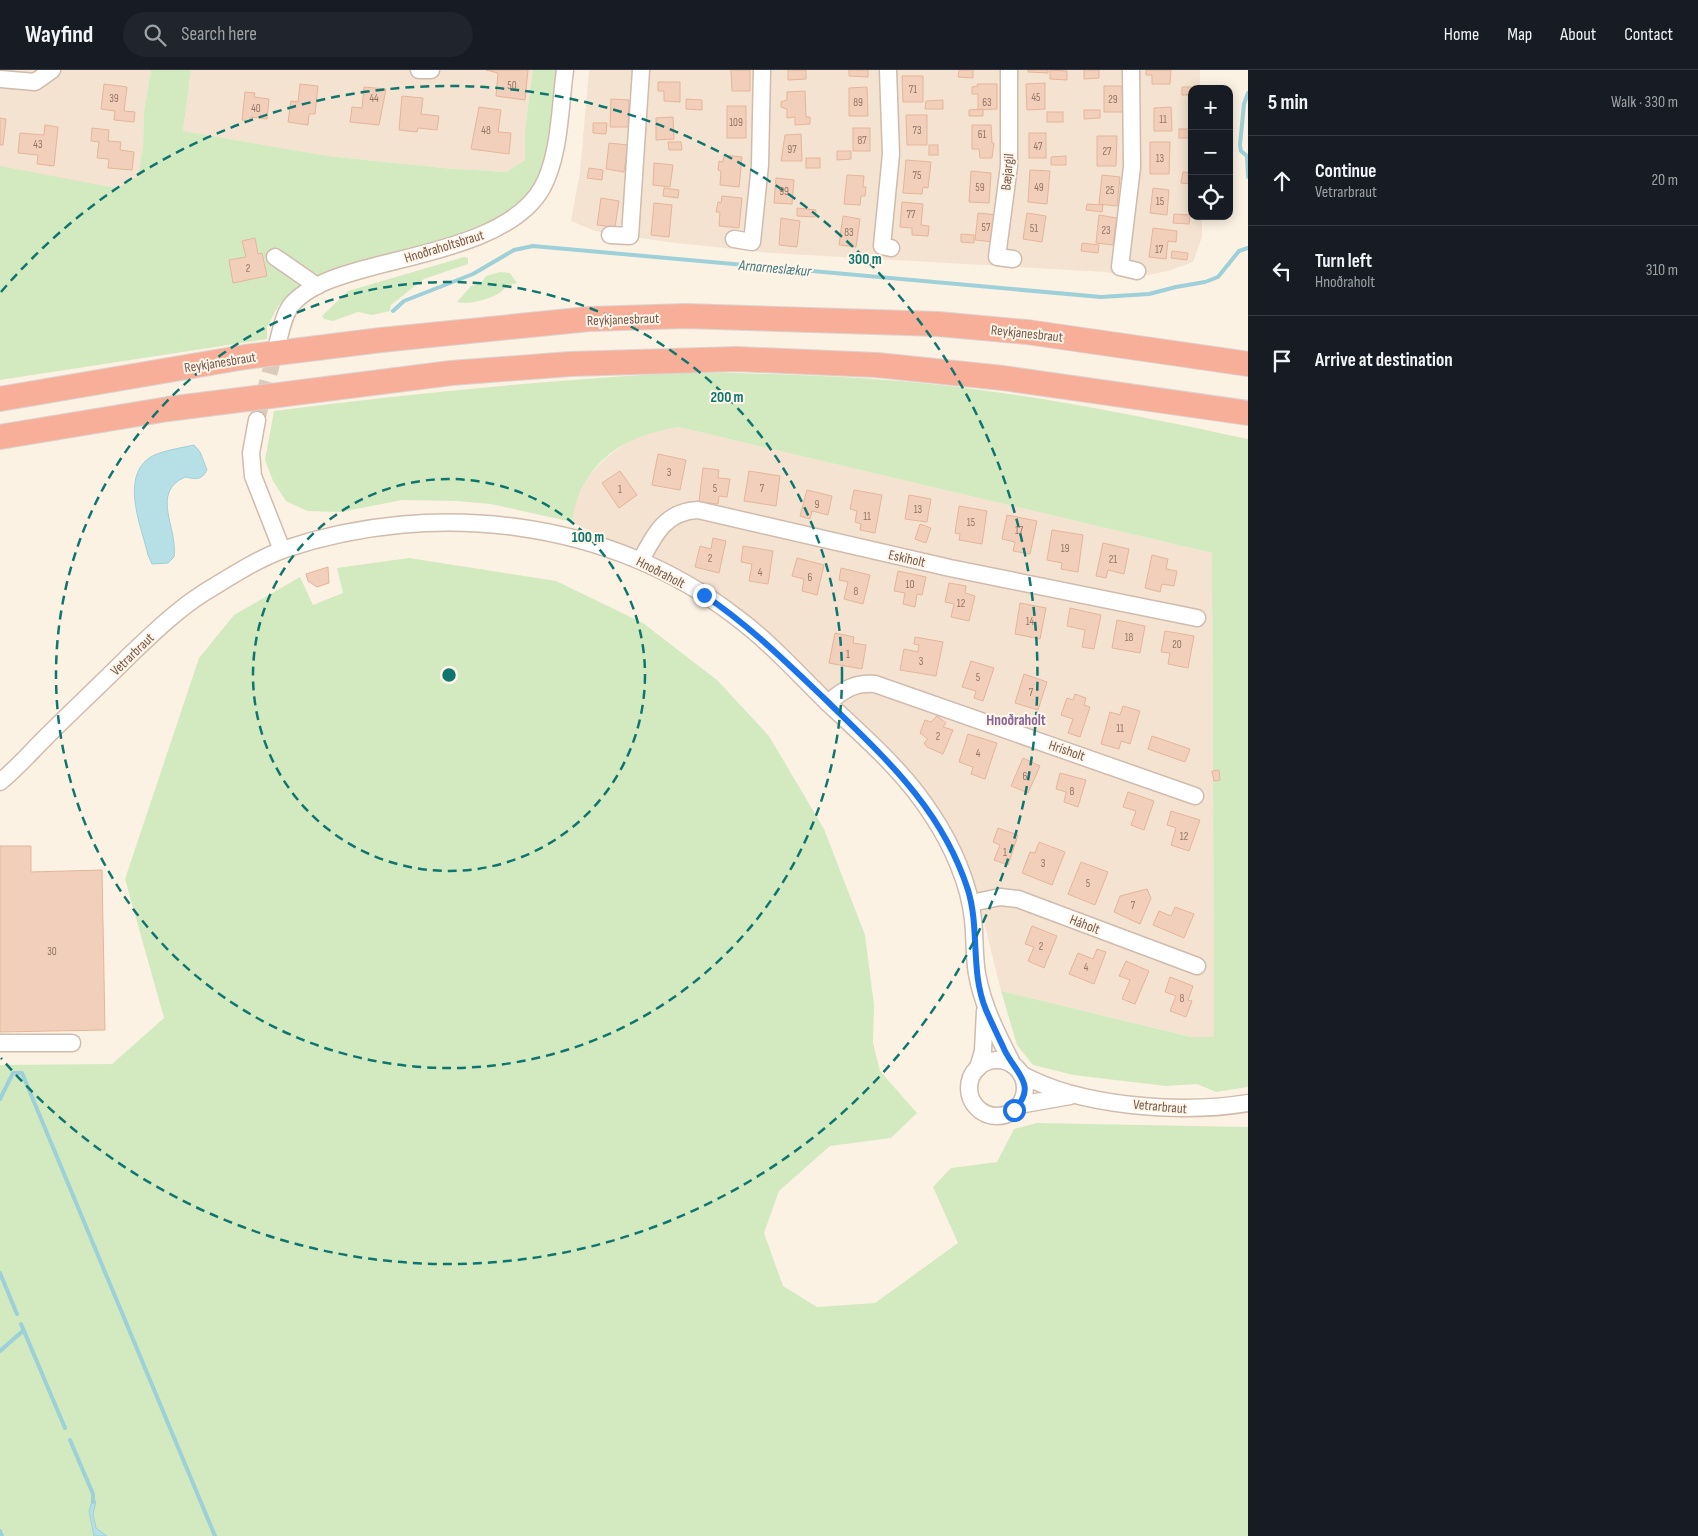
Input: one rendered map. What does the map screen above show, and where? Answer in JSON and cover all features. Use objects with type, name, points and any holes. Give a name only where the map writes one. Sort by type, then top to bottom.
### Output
[{"type":"highway","name":"Reykjanesbraut","points":[[0,399],[245,357],[371,341],[589,319],[686,316],[938,324],[1045,335],[1248,364]]},
{"type":"highway","points":[[0,437],[168,409],[451,373],[570,364],[737,359],[877,365],[1003,378],[1244,413]]},
{"type":"street","points":[[0,79],[35,82],[52,70]]},
{"type":"street","points":[[419,70],[431,70]]},
{"type":"street","name":"Hnoðraholtsbraut","points":[[277,345],[284,319],[292,304],[317,286],[346,274],[475,238],[502,225],[528,207],[542,188],[553,161],[565,70]]},
{"type":"street","points":[[610,234],[630,236],[641,70]]},
{"type":"street","points":[[734,240],[752,242],[761,156],[762,70]]},
{"type":"street","points":[[888,70],[891,154],[882,246],[891,248]]},
{"type":"street","name":"Bæjargil","points":[[1009,70],[1009,166],[997,257],[1013,259]]},
{"type":"street","points":[[1131,70],[1132,167],[1113,266],[1137,271]]},
{"type":"street","points":[[275,257],[317,286]]},
{"type":"street","points":[[257,420],[251,453],[252,476],[282,550]]},
{"type":"street","name":"Eskiholt","points":[[641,560],[656,532],[667,520],[690,510],[698,510],[950,568],[1197,618]]},
{"type":"street","name":"Hnoðraholt","points":[[282,550],[385,526],[459,522],[505,525],[574,540],[641,560],[704,595],[736,616],[767,643],[895,768],[928,810],[961,872],[971,903],[977,974],[986,1009],[1017,1069]]},
{"type":"street","name":"Vetrarbraut","points":[[0,782],[166,622],[200,596],[282,550]]},
{"type":"street","name":"Hrísholt","points":[[828,703],[851,686],[862,683],[876,684],[1194,796]]},
{"type":"street","name":"Háholt","points":[[971,903],[1000,897],[1018,899],[1196,966]]},
{"type":"street","name":"Hnoðraholt","points":[[978,1068],[984,1051],[986,1009]]},
{"type":"street","points":[[0,1043],[72,1043]]},
{"type":"street","name":"Vetrarbraut","points":[[1073,1096],[1017,1069],[1006,1061],[991,1061],[978,1068],[972,1076],[970,1089],[978,1108],[988,1114],[1001,1115],[1008,1114],[1019,1105],[1073,1096],[1175,1108],[1205,1109],[1248,1102]]},
{"type":"street","points":[[1017,1069],[1025,1090],[1019,1105]]},
{"type":"shaded area","points":[[0,70],[151,70],[144,111],[143,146],[139,177],[96,196],[0,184]]},
{"type":"shaded area","points":[[191,70],[533,70],[525,128],[525,160],[508,172],[444,168],[328,156],[183,131]]},
{"type":"shaded area","points":[[589,70],[1200,70],[1200,85],[1188,85],[1188,220],[1202,220],[1202,237],[1193,262],[1168,271],[1138,277],[1104,272],[771,253],[667,242],[595,231],[571,221],[580,172]]},
{"type":"shaded area","points":[[678,427],[1212,553],[1214,1037],[1193,1037],[1001,991],[976,889],[958,845],[814,680],[620,547],[572,522],[574,507],[586,478],[607,457],[633,438],[655,431]]},
{"type":"green space","points":[[151,70],[191,70],[183,131],[328,156],[444,168],[507,172],[525,160],[525,128],[533,70],[559,70],[547,163],[523,205],[502,217],[464,232],[298,288],[279,305],[267,327],[267,339],[0,380],[0,166],[116,188],[138,177],[143,146],[144,111]]},
{"type":"green space","points":[[464,257],[468,258],[468,264],[424,279],[391,305],[390,311],[372,315],[358,312],[333,321],[324,319],[322,316],[348,291]]},
{"type":"green space","points":[[500,272],[510,273],[517,283],[509,285],[487,299],[457,302],[471,286],[481,283],[486,276]]},
{"type":"green space","points":[[690,372],[853,378],[950,386],[1100,409],[1248,439],[1248,1087],[1216,1092],[1197,1084],[1166,1086],[1073,1075],[1033,1065],[1017,1045],[1001,991],[1192,1037],[1214,1037],[1212,553],[678,427],[639,437],[622,445],[607,456],[595,468],[584,484],[577,501],[572,522],[491,504],[456,501],[402,500],[341,512],[307,511],[286,501],[273,481],[265,460],[274,411],[482,388]]},
{"type":"green space","points":[[409,558],[556,581],[643,623],[717,680],[769,736],[824,829],[865,935],[874,1005],[873,1043],[880,1071],[917,1113],[891,1138],[830,1146],[779,1191],[764,1233],[783,1286],[817,1307],[875,1303],[958,1243],[933,1187],[951,1168],[997,1162],[1014,1129],[1037,1123],[1248,1127],[1248,1536],[0,1536],[0,1065],[112,1064],[164,1018],[125,879],[199,658],[234,615],[300,577],[313,605],[343,593],[337,568]]},
{"type":"water","points":[[194,445],[200,452],[207,470],[203,476],[198,478],[185,477],[175,484],[169,492],[167,501],[174,557],[168,563],[152,564],[135,504],[136,478],[140,467],[149,458],[158,453]]},
{"type":"water","points":[[96,1501],[93,1514],[96,1528],[107,1536],[94,1536],[89,1511],[92,1502]]},
{"type":"building","points":[[486,70],[528,70],[525,100],[496,96],[498,73]]},
{"type":"building","points":[[731,70],[750,70],[750,91],[732,91]]},
{"type":"building","points":[[788,70],[806,70],[806,79],[788,80]]},
{"type":"building","points":[[849,70],[868,70],[868,77],[849,76]]},
{"type":"building","points":[[959,70],[973,70],[973,78],[958,77]]},
{"type":"building","points":[[1028,70],[1048,70],[1048,73],[1028,72]]},
{"type":"building","points":[[1050,70],[1067,71],[1067,80],[1050,79]]},
{"type":"building","points":[[1084,70],[1099,70],[1099,78],[1084,79]]},
{"type":"building","points":[[1146,70],[1171,70],[1170,84],[1152,84],[1152,75],[1146,75]]},
{"type":"building","points":[[902,76],[923,76],[923,102],[903,102]]},
{"type":"building","points":[[658,82],[680,82],[680,102],[664,101],[664,91],[658,91]]},
{"type":"building","points":[[1045,83],[1045,109],[1027,110],[1026,84]]},
{"type":"building","points":[[104,84],[127,87],[124,111],[135,112],[134,122],[114,120],[115,111],[101,109]]},
{"type":"building","points":[[300,84],[318,86],[315,114],[309,114],[308,125],[288,122],[291,101],[298,102]]},
{"type":"building","points":[[977,84],[997,84],[997,109],[978,110],[978,94],[972,94],[972,87],[978,86]]},
{"type":"building","points":[[1104,86],[1122,86],[1123,112],[1104,112]]},
{"type":"building","points":[[364,87],[386,89],[379,125],[350,122],[352,107],[362,108]]},
{"type":"building","points":[[867,87],[868,116],[849,116],[849,88]]},
{"type":"building","points":[[1182,87],[1188,87],[1188,95],[1182,95]]},
{"type":"building","points":[[805,91],[806,117],[810,117],[810,124],[795,125],[795,117],[787,118],[787,109],[781,107],[781,102],[787,100],[787,92]]},
{"type":"building","points":[[245,92],[255,93],[254,97],[269,99],[267,119],[251,117],[251,121],[242,120]]},
{"type":"building","points":[[402,96],[423,98],[421,114],[439,116],[437,130],[418,128],[417,132],[399,130]]},
{"type":"building","points":[[611,99],[629,100],[628,127],[610,127]]},
{"type":"building","points":[[686,99],[702,100],[702,110],[686,109]]},
{"type":"building","points":[[943,100],[943,109],[925,109],[926,101]]},
{"type":"building","points":[[727,106],[746,106],[746,138],[727,138]]},
{"type":"building","points":[[479,107],[501,110],[498,132],[511,133],[509,154],[471,149]]},
{"type":"building","points":[[1171,107],[1172,131],[1154,131],[1154,108]]},
{"type":"building","points":[[983,109],[983,116],[969,116],[969,110]]},
{"type":"building","points":[[1084,110],[1100,110],[1100,118],[1084,119]]},
{"type":"building","points":[[1047,112],[1063,112],[1063,122],[1047,122]]},
{"type":"building","points":[[906,115],[927,115],[927,145],[907,145]]},
{"type":"building","points":[[673,117],[674,139],[656,140],[656,118]]},
{"type":"building","points":[[0,118],[6,119],[3,145],[0,145]]},
{"type":"building","points":[[593,123],[607,123],[606,134],[593,133]]},
{"type":"building","points":[[45,125],[58,127],[54,166],[37,164],[38,155],[18,153],[20,133],[44,135]]},
{"type":"building","points":[[972,125],[991,125],[992,143],[994,143],[992,158],[980,158],[979,149],[972,149]]},
{"type":"building","points":[[92,128],[109,130],[108,141],[121,142],[120,150],[134,152],[132,170],[108,168],[109,159],[97,158],[99,142],[91,141]]},
{"type":"building","points":[[853,128],[870,128],[870,151],[853,151]]},
{"type":"building","points":[[1179,129],[1188,129],[1188,138],[1179,138]]},
{"type":"building","points":[[1029,133],[1046,133],[1046,158],[1029,158]]},
{"type":"building","points":[[801,134],[802,161],[781,161],[785,135]]},
{"type":"building","points":[[1097,136],[1117,136],[1116,166],[1097,166]]},
{"type":"building","points":[[668,142],[681,142],[682,150],[669,150]]},
{"type":"building","points":[[1150,142],[1170,142],[1169,174],[1150,174]]},
{"type":"building","points":[[609,143],[628,145],[624,172],[606,169]]},
{"type":"building","points":[[929,145],[938,145],[938,155],[929,155]]},
{"type":"building","points":[[837,151],[851,151],[851,159],[837,160]]},
{"type":"building","points":[[724,155],[742,157],[739,187],[720,185],[721,171],[718,170],[719,161],[723,162]]},
{"type":"building","points":[[1066,156],[1066,165],[1051,165],[1051,157]]},
{"type":"building","points":[[806,158],[820,158],[820,168],[806,168]]},
{"type":"building","points":[[906,160],[931,162],[928,188],[923,187],[922,194],[903,193]]},
{"type":"building","points":[[654,163],[673,165],[670,187],[653,185]]},
{"type":"building","points":[[589,168],[603,170],[602,180],[587,178]]},
{"type":"building","points":[[1030,170],[1050,171],[1047,204],[1028,202]]},
{"type":"building","points":[[971,171],[991,173],[989,203],[969,202]]},
{"type":"building","points":[[1183,172],[1188,173],[1188,184],[1181,183]]},
{"type":"building","points":[[847,175],[864,176],[863,187],[866,187],[865,196],[861,196],[860,205],[844,204]]},
{"type":"building","points":[[1102,175],[1120,177],[1117,206],[1099,204]]},
{"type":"building","points":[[776,178],[794,180],[792,204],[774,203]]},
{"type":"building","points":[[664,188],[679,190],[678,198],[663,196]]},
{"type":"building","points":[[1153,188],[1169,190],[1167,215],[1150,213]]},
{"type":"building","points":[[722,196],[742,198],[739,228],[719,226],[720,212],[716,212],[718,202],[721,203]]},
{"type":"building","points":[[601,198],[619,201],[615,227],[597,225]]},
{"type":"building","points":[[902,202],[923,204],[921,225],[929,226],[928,236],[912,235],[912,228],[900,227]]},
{"type":"building","points":[[654,203],[672,205],[669,237],[651,235]]},
{"type":"building","points":[[1087,204],[1103,205],[1102,212],[1086,210]]},
{"type":"building","points":[[797,208],[816,210],[815,217],[797,216]]},
{"type":"building","points":[[978,213],[997,215],[994,242],[975,240]]},
{"type":"building","points":[[1027,213],[1046,216],[1042,242],[1023,239]]},
{"type":"building","points":[[1174,214],[1188,215],[1189,224],[1173,223]]},
{"type":"building","points":[[1099,215],[1117,218],[1113,245],[1096,243]]},
{"type":"building","points":[[843,216],[860,219],[856,247],[839,245]]},
{"type":"building","points":[[781,218],[800,221],[797,247],[779,245]]},
{"type":"building","points":[[1153,228],[1177,231],[1176,242],[1168,241],[1166,259],[1149,257]]},
{"type":"building","points":[[961,234],[974,235],[974,243],[961,242]]},
{"type":"building","points":[[255,238],[258,254],[262,253],[267,276],[233,283],[229,260],[246,257],[242,241]]},
{"type":"building","points":[[1082,243],[1099,245],[1098,253],[1081,251]]},
{"type":"building","points":[[1172,251],[1188,253],[1187,260],[1171,258]]},
{"type":"building","points":[[658,454],[686,460],[680,490],[652,485]]},
{"type":"building","points":[[703,468],[719,470],[718,478],[730,479],[727,497],[719,496],[718,504],[699,502]]},
{"type":"building","points":[[620,471],[637,495],[619,508],[602,483]]},
{"type":"building","points":[[749,471],[780,476],[776,506],[744,501]]},
{"type":"building","points":[[807,490],[832,496],[828,515],[812,511],[810,519],[800,516]]},
{"type":"building","points":[[854,490],[882,495],[875,533],[860,530],[861,524],[855,522],[857,511],[850,509]]},
{"type":"building","points":[[909,495],[931,499],[927,522],[905,519]]},
{"type":"building","points":[[959,506],[987,511],[982,544],[959,540],[960,534],[955,533]]},
{"type":"building","points":[[1007,515],[1037,521],[1030,554],[1013,551],[1015,542],[1002,539]]},
{"type":"building","points":[[920,524],[931,528],[926,543],[915,539]]},
{"type":"building","points":[[1052,530],[1083,535],[1078,572],[1061,569],[1062,563],[1047,560]]},
{"type":"building","points":[[713,538],[726,541],[719,573],[695,567],[700,546],[711,549]]},
{"type":"building","points":[[1103,543],[1129,549],[1124,574],[1108,570],[1106,578],[1096,576]]},
{"type":"building","points":[[743,546],[773,551],[768,584],[749,581],[752,564],[741,562]]},
{"type":"building","points":[[1152,555],[1168,559],[1166,569],[1177,571],[1174,586],[1162,584],[1160,592],[1145,588]]},
{"type":"building","points":[[797,558],[824,565],[817,595],[802,591],[804,579],[792,576]]},
{"type":"building","points":[[328,567],[329,583],[317,587],[308,581],[306,574]]},
{"type":"building","points":[[841,568],[870,575],[863,604],[844,599],[848,582],[839,580]]},
{"type":"building","points":[[898,571],[926,577],[922,595],[917,594],[915,607],[903,604],[905,593],[894,591]]},
{"type":"building","points":[[949,583],[966,586],[965,593],[975,596],[969,621],[951,617],[954,604],[945,602]]},
{"type":"building","points":[[1020,603],[1046,608],[1040,639],[1015,634]]},
{"type":"building","points":[[1070,608],[1101,615],[1094,649],[1082,647],[1085,630],[1067,626]]},
{"type":"building","points":[[1117,620],[1145,626],[1140,653],[1112,648]]},
{"type":"building","points":[[1165,631],[1194,636],[1188,668],[1168,664],[1170,653],[1161,652]]},
{"type":"building","points":[[835,633],[854,637],[853,643],[866,645],[862,669],[829,663]]},
{"type":"building","points":[[915,637],[943,642],[936,676],[900,670],[904,649],[918,652],[919,645],[914,644]]},
{"type":"building","points":[[971,661],[994,668],[983,701],[974,698],[976,691],[962,687]]},
{"type":"building","points":[[1024,674],[1047,682],[1038,710],[1015,703]]},
{"type":"building","points":[[1075,694],[1086,698],[1084,705],[1090,707],[1080,737],[1068,733],[1073,719],[1061,715],[1067,698],[1073,700]]},
{"type":"building","points":[[1123,706],[1140,711],[1130,744],[1121,741],[1119,749],[1101,744],[1110,712],[1120,715]]},
{"type":"building","points":[[937,716],[946,723],[943,727],[953,730],[943,754],[927,747],[924,743],[928,739],[920,733],[925,720],[931,722]]},
{"type":"building","points":[[968,734],[997,743],[985,779],[971,774],[973,767],[959,762]]},
{"type":"building","points":[[1152,736],[1190,749],[1185,762],[1148,749]]},
{"type":"building","points":[[1023,758],[1040,766],[1028,793],[1011,786]]},
{"type":"building","points":[[1219,770],[1220,780],[1214,781],[1212,771]]},
{"type":"building","points":[[1060,773],[1086,780],[1078,807],[1064,802],[1066,792],[1056,789]]},
{"type":"building","points":[[1128,792],[1154,801],[1144,830],[1131,825],[1136,811],[1123,807]]},
{"type":"building","points":[[1171,811],[1200,820],[1189,851],[1171,845],[1176,828],[1167,825]]},
{"type":"building","points":[[998,828],[1018,835],[1008,865],[994,860],[1000,845],[993,842]]},
{"type":"building","points":[[1039,842],[1065,852],[1052,885],[1022,873],[1030,852],[1035,853]]},
{"type":"building","points":[[0,846],[31,846],[31,872],[102,870],[105,1030],[0,1032]]},
{"type":"building","points":[[1081,862],[1108,872],[1095,905],[1068,894]]},
{"type":"building","points":[[1147,889],[1151,898],[1140,924],[1114,912],[1120,896]]},
{"type":"building","points":[[1175,907],[1194,914],[1184,938],[1153,925],[1159,911],[1171,916]]},
{"type":"building","points":[[1032,926],[1057,936],[1044,968],[1028,961],[1034,947],[1025,944]]},
{"type":"building","points":[[1097,949],[1106,952],[1094,984],[1069,974],[1078,953],[1093,959]]},
{"type":"building","points":[[1126,961],[1149,971],[1135,1004],[1122,999],[1130,980],[1119,976]]},
{"type":"building","points":[[1170,977],[1193,986],[1188,1000],[1192,1001],[1186,1017],[1170,1011],[1176,996],[1165,992]]},
{"type":"waterway","name":"Arnarneslækur","points":[[1248,93],[1244,104],[1240,145],[1241,151],[1247,156],[1248,177]]},
{"type":"waterway","name":"Arnarneslækur","points":[[393,311],[404,301],[473,274],[514,250],[533,246],[1101,297],[1149,294],[1205,282],[1218,277],[1239,251],[1248,248]]},
{"type":"waterway","points":[[0,1099],[13,1073],[22,1073],[215,1536]]},
{"type":"waterway","points":[[0,1273],[17,1314]]},
{"type":"waterway","points":[[21,1324],[65,1428]]},
{"type":"waterway","points":[[0,1351],[24,1330]]},
{"type":"waterway","points":[[70,1440],[93,1494],[93,1502]]},
{"type":"waterway","points":[[0,1531],[2,1536]]},
{"type":"tunnel","points":[[257,420],[277,345]]},
{"type":"district","name":"Hnoðraholt","points":[[1016,720]]},
{"type":"route","points":[[704,595],[736,616],[767,643],[895,768],[934,817],[961,872],[971,903],[977,974],[986,1009],[1006,1052],[1024,1081],[1025,1090],[1023,1098],[1014,1110]]}]
